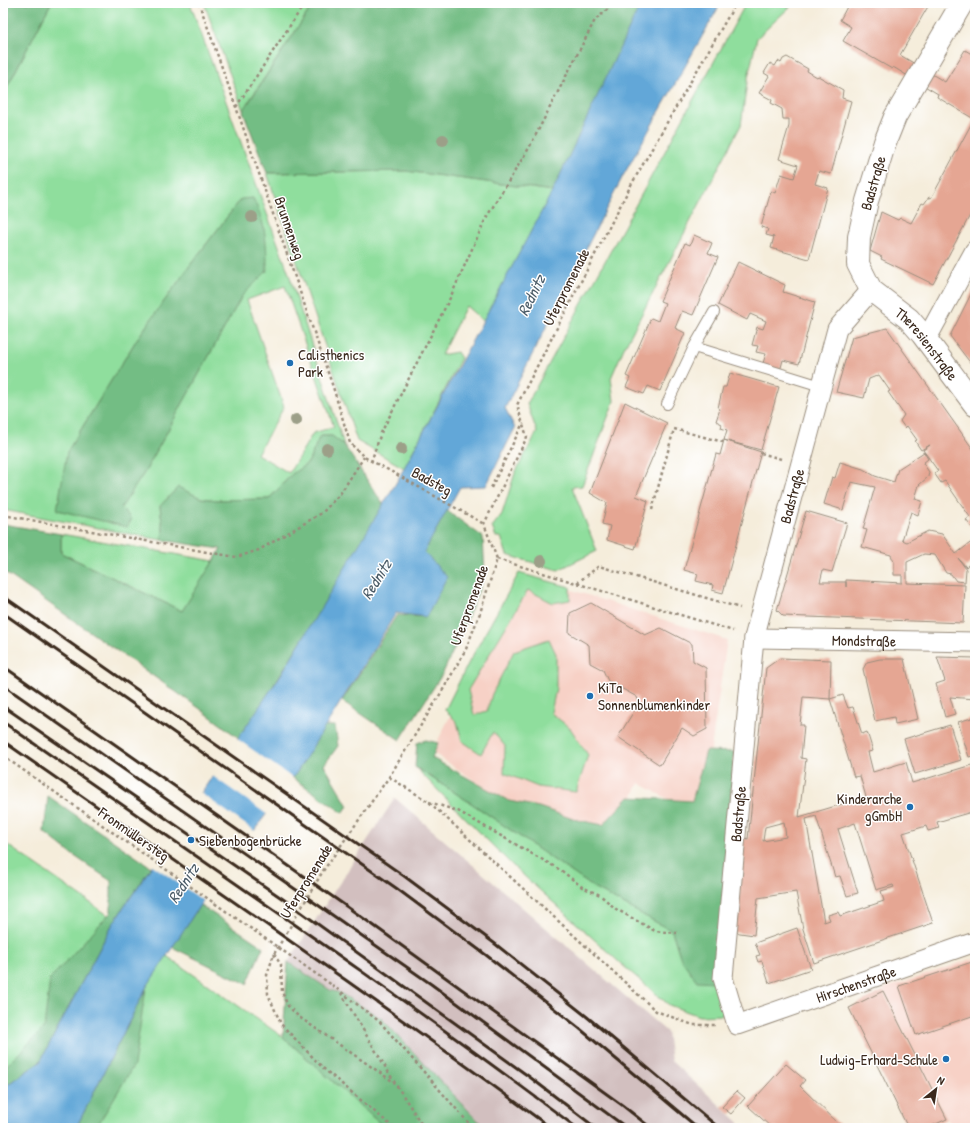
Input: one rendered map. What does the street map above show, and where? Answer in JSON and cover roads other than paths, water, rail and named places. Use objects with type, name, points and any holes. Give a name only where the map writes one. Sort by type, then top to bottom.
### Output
[{"type":"street","name":"Badstraße","points":[[737,1025],[723,978],[754,638],[837,329],[871,290],[858,264],[860,237],[867,201],[885,142],[895,117],[962,3]]},
{"type":"street","points":[[926,340],[975,250]]},
{"type":"street","name":"Theresienstraße","points":[[871,290],[909,319],[975,405]]},
{"type":"street","name":"Mondstraße","points":[[754,638],[975,642]]},
{"type":"street","name":"Hirschenstraße","points":[[737,1025],[975,942]]},
{"type":"lane","points":[[667,404],[694,347],[714,312]]},
{"type":"lane","points":[[694,347],[821,386]]},
{"type":"water","name":"Rednitz","points":[[641,3],[721,3],[623,176],[505,408],[515,428],[486,486],[460,487],[424,552],[447,577],[426,617],[396,613],[297,772],[200,905],[146,988],[76,1128],[3,1128],[3,1090],[8,1084],[40,1062],[112,925],[280,676],[396,483],[553,190]]},
{"type":"railway","points":[[3,596],[404,876],[494,943],[586,1016],[719,1128]]},
{"type":"railway","points":[[3,613],[396,888],[486,955],[579,1028],[698,1128]]},
{"type":"railway","points":[[3,666],[373,925],[622,1105],[651,1128]]},
{"type":"railway","points":[[3,685],[431,984],[627,1128]]},
{"type":"railway","points":[[3,706],[283,899],[531,1078],[596,1128]]},
{"type":"railway","points":[[3,722],[364,973],[577,1128]]},
{"type":"railway","points":[[3,741],[347,981],[551,1128]]},
{"type":"place","name":"Calisthenics Park","points":[[290,363]]},
{"type":"place","name":"KiTa Sonnenblumenkinder","points":[[590,696]]},
{"type":"place","name":"Kinderarche gGmbH","points":[[910,807]]},
{"type":"place","name":"Siebenbogenbrücke","points":[[191,840]]},
{"type":"place","name":"Ludwig-Erhard-Schule","points":[[946,1059]]}]
